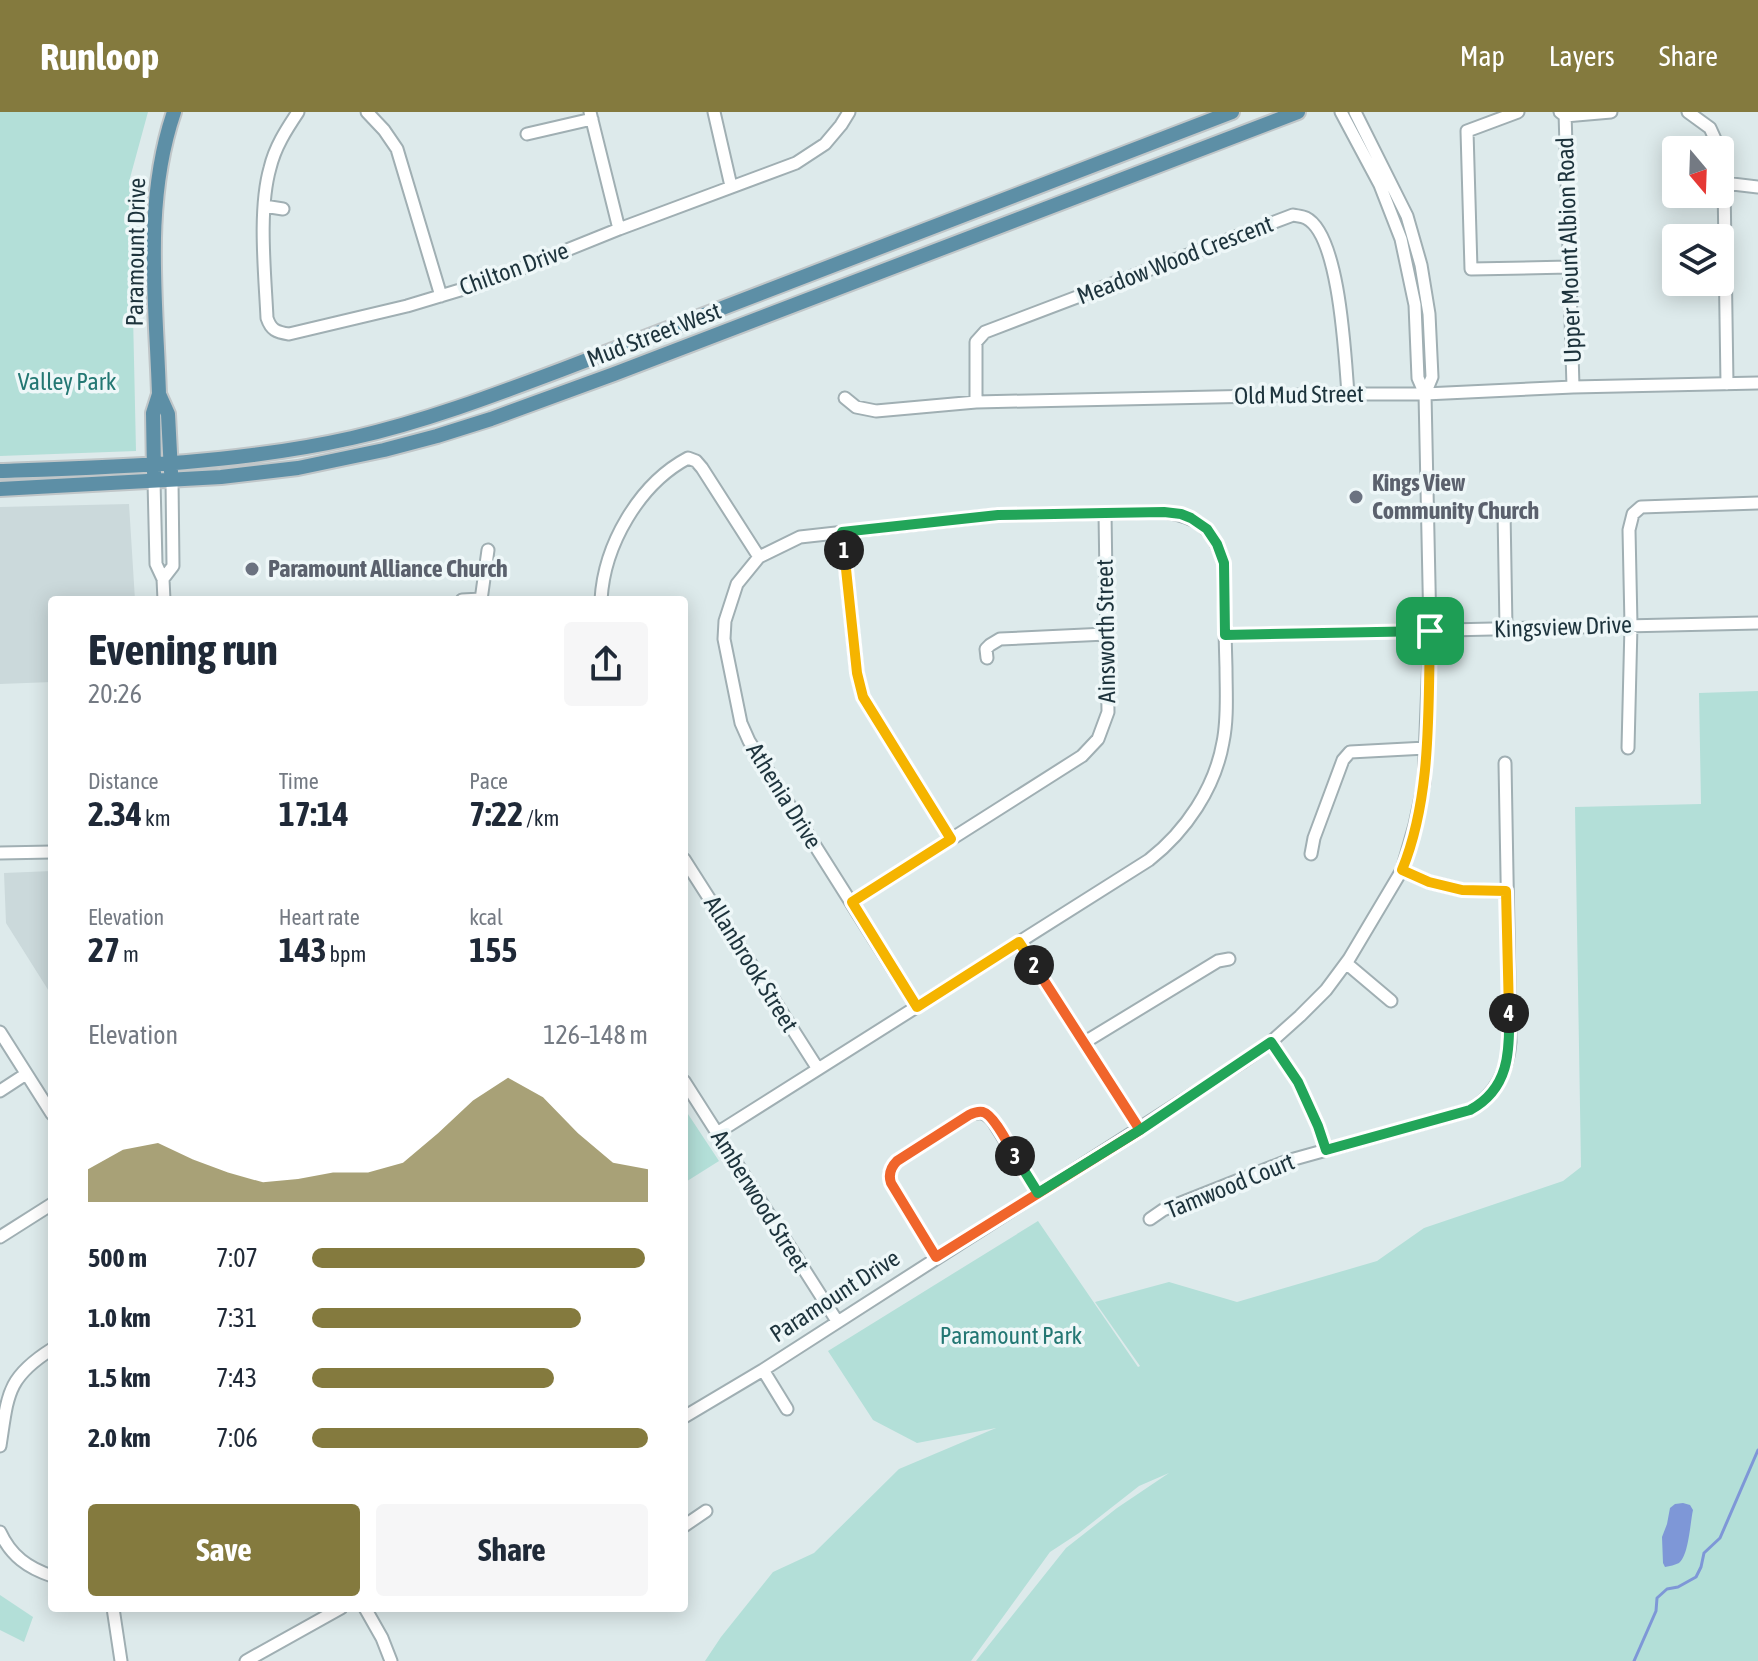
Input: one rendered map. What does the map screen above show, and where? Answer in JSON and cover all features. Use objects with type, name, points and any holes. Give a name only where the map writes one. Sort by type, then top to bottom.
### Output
[{"type":"main road","name":"Paramount Drive","points":[[154,481],[153,413],[159,394],[153,243],[155,203],[160,163],[174,112]]},
{"type":"main road","name":"Mud Street West","points":[[0,471],[154,465],[250,455],[353,438],[481,400],[1232,112]]},
{"type":"main road","name":"Mud Street West","points":[[0,489],[221,477],[298,468],[384,450],[491,419],[1298,112]]},
{"type":"main road","name":"Paramount Drive","points":[[159,394],[168,414],[172,480]]},
{"type":"street","name":"Chilton Drive","points":[[298,112],[278,144],[269,170],[264,206],[267,318],[270,327],[289,334],[407,306],[490,281],[796,163],[825,144],[849,112]]},
{"type":"street","points":[[714,112],[731,186]]},
{"type":"street","points":[[1341,112],[1380,185],[1401,239],[1415,305],[1418,378],[1425,394]]},
{"type":"street","points":[[1355,112],[1407,216],[1421,265],[1429,314],[1432,377],[1425,394]]},
{"type":"street","points":[[1518,112],[1467,131],[1471,269],[1569,267]]},
{"type":"street","points":[[1563,113],[1611,112]]},
{"type":"street","points":[[1688,112],[1710,128],[1713,136]]},
{"type":"street","points":[[369,113],[397,149],[441,296]]},
{"type":"street","name":"Upper Mount Albion Road","points":[[1563,113],[1573,387]]},
{"type":"street","points":[[527,134],[591,116],[619,229]]},
{"type":"street","points":[[1734,184],[1758,187]]},
{"type":"street","points":[[264,206],[283,209]]},
{"type":"street","points":[[1724,208],[1727,384]]},
{"type":"street","name":"Meadow Wood Crescent","points":[[976,402],[976,342],[985,332],[1293,215],[1307,218],[1318,230],[1330,260],[1340,306],[1348,394]]},
{"type":"street","name":"Old Mud Street","points":[[845,398],[856,407],[876,411],[976,402],[1425,394],[1758,383]]},
{"type":"street","name":"Paramount Drive","points":[[688,1415],[1140,1130],[1271,1042],[1326,990],[1346,963],[1402,870],[1424,783],[1430,631],[1425,394]]},
{"type":"street","points":[[602,596],[616,540],[645,492],[676,464],[688,458],[702,468],[759,557]]},
{"type":"street","name":"Paramount Drive","points":[[163,579],[173,566],[172,480]]},
{"type":"street","name":"Paramount Drive","points":[[154,481],[156,564],[163,579],[164,596]]},
{"type":"street","points":[[1628,748],[1631,625],[1629,530],[1633,514],[1641,507],[1758,503]]},
{"type":"street","points":[[1504,511],[1506,628]]},
{"type":"street","name":"Athenia Drive","points":[[717,1133],[917,1007],[1149,860],[1162,850],[1191,816],[1216,768],[1223,742],[1226,705],[1224,563],[1207,529],[1191,518],[1164,512],[998,515],[800,537],[759,557],[737,584],[725,621],[724,639],[741,723],[749,741],[917,1007]]},
{"type":"street","name":"Ainsworth Street","points":[[852,902],[1082,756],[1095,743],[1108,712],[1105,513]]},
{"type":"street","points":[[842,532],[857,673],[863,697],[951,839]]},
{"type":"street","points":[[482,596],[488,550]]},
{"type":"street","name":"Kingsview Drive","points":[[1225,635],[1758,623]]},
{"type":"street","points":[[987,658],[986,649],[1000,639],[1106,634]]},
{"type":"street","points":[[1311,854],[1343,760],[1350,752],[1426,748]]},
{"type":"street","name":"Tamwood Court","points":[[1150,1219],[1163,1210],[1273,1167],[1470,1110],[1494,1089],[1506,1067],[1510,1050],[1505,763]]},
{"type":"street","points":[[0,853],[48,852]]},
{"type":"street","name":"Allanbrook Street","points":[[688,865],[818,1069]]},
{"type":"street","points":[[1402,870],[1429,882],[1462,890],[1506,891]]},
{"type":"street","points":[[1019,942],[1140,1130]]},
{"type":"street","points":[[1085,1042],[1218,961],[1229,959]]},
{"type":"street","points":[[1346,963],[1391,1001]]},
{"type":"street","points":[[0,1032],[48,1108]]},
{"type":"street","points":[[1271,1042],[1298,1082],[1326,1150]]},
{"type":"street","points":[[0,1091],[26,1074]]},
{"type":"street","name":"Amberwood Street","points":[[688,1087],[837,1321]]},
{"type":"street","points":[[936,1257],[889,1178],[891,1167],[897,1161],[957,1122],[978,1111],[985,1112],[1038,1193]]},
{"type":"street","points":[[0,1237],[48,1207]]},
{"type":"street","points":[[0,1446],[8,1401],[18,1377],[32,1361],[48,1351]]},
{"type":"street","points":[[763,1370],[787,1409]]},
{"type":"street","points":[[688,1523],[706,1511]]},
{"type":"street","points":[[0,1532],[9,1548],[26,1565],[48,1574]]},
{"type":"street","points":[[114,1612],[121,1661]]},
{"type":"street","points":[[246,1661],[334,1612]]},
{"type":"street","points":[[367,1612],[391,1661]]},
{"type":"shaded area","points":[[129,504],[135,596],[48,596],[48,682],[0,684],[0,507]]},
{"type":"shaded area","points":[[48,871],[48,990],[6,923],[4,873]]},
{"type":"green space","name":"Valley Park","points":[[0,112],[148,112],[130,178],[136,451],[0,456]]},
{"type":"green space","name":"Paramount Park","points":[[1758,691],[1758,1661],[976,1661],[1066,1548],[1169,1473],[1139,1486],[1050,1552],[971,1661],[705,1661],[773,1572],[814,1553],[899,1469],[996,1428],[917,1443],[873,1420],[828,1351],[1038,1221],[1138,1367],[1095,1302],[1169,1282],[1237,1302],[1377,1261],[1424,1228],[1563,1181],[1581,1167],[1575,807],[1701,804],[1699,693]]},
{"type":"green space","points":[[688,1114],[719,1161],[688,1180]]},
{"type":"green space","points":[[0,1595],[33,1617],[24,1642],[0,1630]]},
{"type":"water","points":[[1683,1503],[1693,1510],[1687,1546],[1679,1563],[1665,1567],[1662,1537],[1670,1508]]},
{"type":"waterway","points":[[1634,1661],[1656,1611],[1657,1598],[1667,1589],[1696,1577],[1704,1553],[1720,1538],[1758,1450]]},
{"type":"place","name":"Kings View Community Church","points":[[1356,497]]},
{"type":"place","name":"Paramount Alliance Church","points":[[252,569]]},
{"type":"route","points":[[1430,631],[1225,635],[1224,563],[1207,529],[1181,514],[998,515],[842,532],[857,673],[863,697],[951,839],[852,902],[917,1007],[1019,942],[1140,1130],[936,1257],[891,1183],[891,1167],[978,1111],[985,1112],[993,1121],[1038,1193],[1140,1130],[1271,1042],[1298,1082],[1326,1150],[1470,1110],[1494,1089],[1506,1067],[1510,1050],[1506,891],[1462,890],[1429,882],[1402,870],[1424,783],[1430,631]]}]
